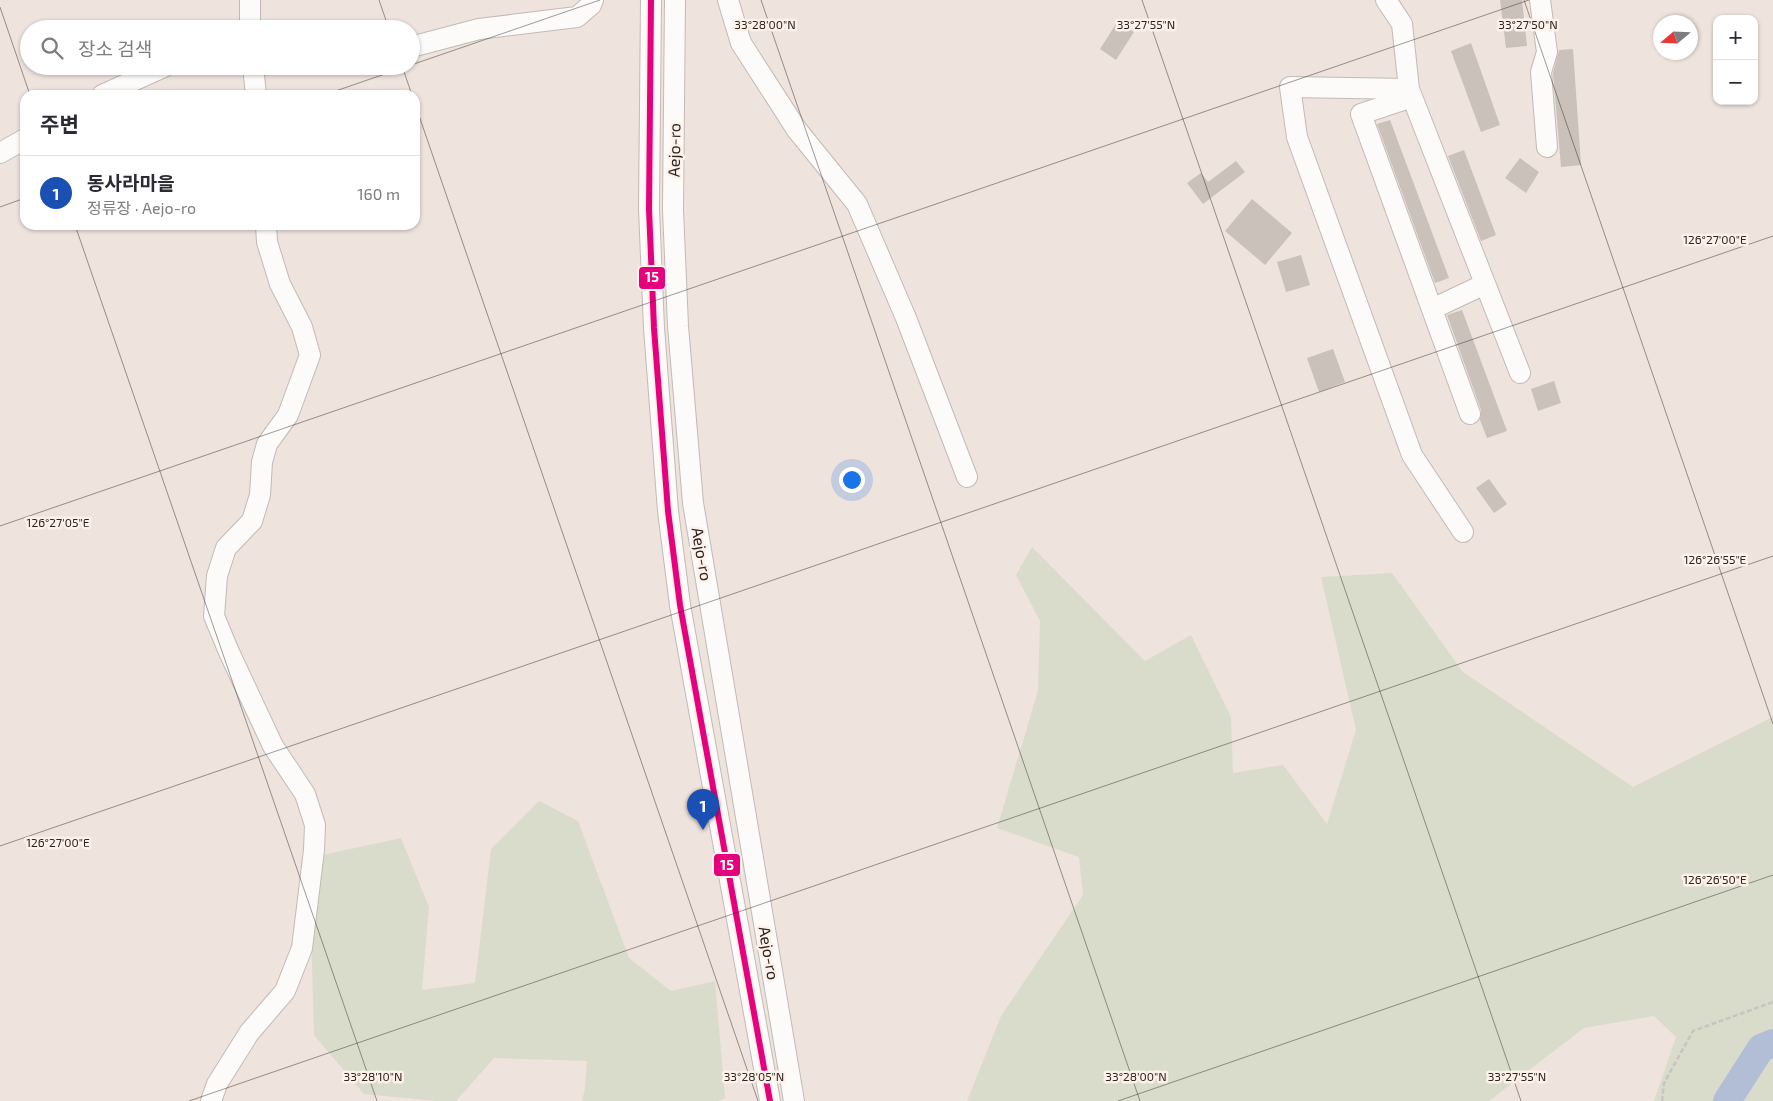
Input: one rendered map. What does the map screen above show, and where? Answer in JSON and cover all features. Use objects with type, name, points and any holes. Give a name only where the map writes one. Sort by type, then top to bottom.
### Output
[{"type":"street","points":[[250,0],[250,20]]},
{"type":"street","points":[[420,45],[479,29],[577,17],[591,5],[593,0]]},
{"type":"street","name":"Aejo-ro","points":[[651,0],[649,209],[655,347],[668,511],[682,615],[770,1101]]},
{"type":"street","name":"Aejo-ro","points":[[675,0],[673,210],[678,326],[693,503],[794,1101]]},
{"type":"street","points":[[728,0],[742,43],[797,130],[856,204],[906,318],[967,477]]},
{"type":"street","points":[[1386,0],[1402,24],[1411,93],[1520,373]]},
{"type":"street","points":[[1540,0],[1547,52],[1541,72],[1547,147]]},
{"type":"street","points":[[113,90],[146,75]]},
{"type":"street","points":[[254,75],[255,90]]},
{"type":"street","points":[[1411,93],[1290,87],[1297,137],[1412,455],[1463,532]]},
{"type":"street","points":[[1411,93],[1361,114],[1470,414]]},
{"type":"street","points":[[0,153],[20,142]]},
{"type":"street","points":[[211,1101],[217,1084],[249,1033],[286,991],[302,948],[314,850],[315,825],[305,794],[273,746],[214,616],[217,576],[226,548],[252,521],[260,495],[262,462],[267,444],[288,414],[310,355],[302,327],[280,284],[267,242],[266,230]]},
{"type":"street","points":[[1432,309],[1485,284]]},
{"type":"path","points":[[1662,1101],[1664,1083],[1693,1031],[1773,1002]]},
{"type":"green space","points":[[1032,547],[1145,661],[1191,635],[1231,717],[1233,773],[1283,765],[1327,824],[1356,730],[1321,577],[1392,573],[1463,672],[1633,787],[1773,717],[1773,1101],[1654,1101],[1676,1037],[1654,1016],[1584,1028],[1489,1101],[967,1101],[1001,1016],[1083,895],[1079,857],[997,828],[1038,691],[1040,621],[1016,575]]},
{"type":"green space","points":[[539,801],[578,821],[629,958],[671,991],[715,981],[725,1098],[718,1101],[582,1101],[587,1061],[494,1058],[456,1101],[364,1094],[314,1035],[309,858],[401,838],[429,907],[422,990],[475,983],[491,849]]},
{"type":"building","points":[[1500,0],[1522,0],[1527,46],[1506,48]]},
{"type":"building","points":[[1118,21],[1134,32],[1116,60],[1100,49]]},
{"type":"building","points":[[1471,43],[1500,125],[1481,132],[1451,51]]},
{"type":"building","points":[[1573,49],[1581,165],[1561,167],[1553,73],[1559,50]]},
{"type":"building","points":[[1390,120],[1449,278],[1435,283],[1377,124]]},
{"type":"building","points":[[1464,150],[1496,235],[1481,241],[1448,156]]},
{"type":"building","points":[[1520,158],[1539,172],[1526,193],[1505,178]]},
{"type":"building","points":[[1236,161],[1245,172],[1203,204],[1187,183],[1201,173],[1208,182]]},
{"type":"building","points":[[1252,199],[1292,233],[1265,265],[1225,231]]},
{"type":"building","points":[[1301,255],[1310,285],[1286,292],[1277,262]]},
{"type":"building","points":[[1462,310],[1507,431],[1487,438],[1480,420],[1481,410],[1447,315]]},
{"type":"building","points":[[1333,349],[1345,382],[1319,392],[1307,358]]},
{"type":"building","points":[[1554,381],[1561,403],[1538,411],[1531,389]]},
{"type":"building","points":[[1489,479],[1507,504],[1494,513],[1476,488]]},
{"type":"waterway","points":[[1727,1101],[1761,1048],[1773,1043]]},
{"type":"transit line","name":"15","points":[[651,0],[649,209],[654,328],[668,511],[680,605],[770,1101]]},
{"type":"place","name":"동사라마을","points":[[703,830]]}]
